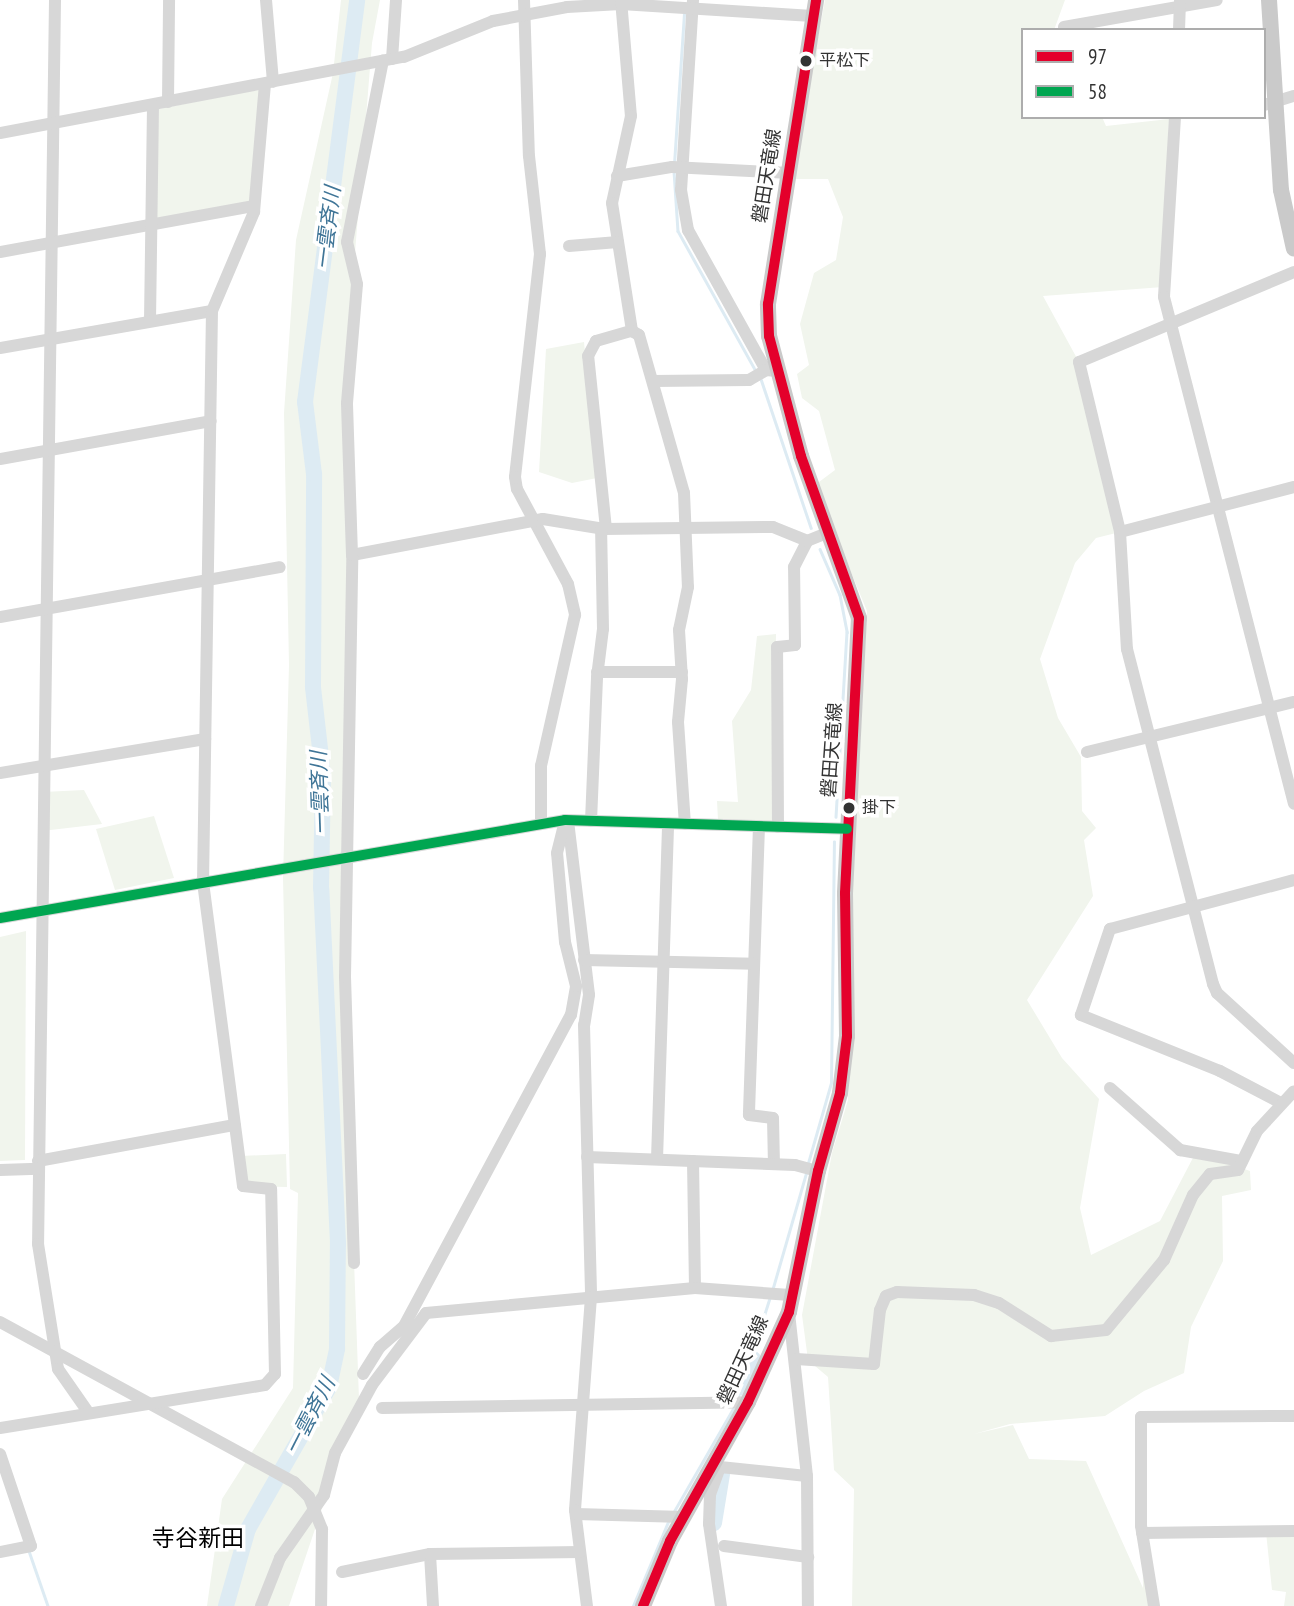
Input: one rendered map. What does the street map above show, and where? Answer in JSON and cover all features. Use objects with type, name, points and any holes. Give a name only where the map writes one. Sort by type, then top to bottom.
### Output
[{"type":"main road","points":[[1269,0],[1270,104],[1281,190],[1294,249]]},
{"type":"main road","name":"磐田天竜線","points":[[643,1606],[684,1517],[716,1465],[748,1402],[789,1312],[790,1295],[818,1171],[840,1093],[847,1036],[847,829],[859,618],[852,589],[827,533],[766,372],[768,304],[815,8]]},
{"type":"street","points":[[55,0],[38,1244],[58,1369],[88,1412]]},
{"type":"street","points":[[168,102],[169,0]]},
{"type":"street","points":[[0,1429],[88,1412],[265,1385],[275,1374],[271,1189],[243,1186],[203,883],[212,311],[253,206],[269,83],[266,0]]},
{"type":"street","points":[[354,1263],[345,977],[349,858],[346,774],[352,555],[347,403],[357,284],[347,242],[396,0]]},
{"type":"street","points":[[524,0],[529,156],[540,254],[515,465],[517,489],[568,584],[575,615],[541,765],[541,822]]},
{"type":"street","points":[[1064,27],[1180,3],[1217,0]]},
{"type":"street","points":[[0,133],[384,61],[435,47],[493,21],[523,15],[621,2],[689,7],[815,8]]},
{"type":"street","points":[[621,2],[631,116],[612,203],[632,331]]},
{"type":"street","points":[[1179,28],[1180,3]]},
{"type":"street","points":[[653,381],[766,372],[693,243],[682,199],[678,167],[689,7]]},
{"type":"street","points":[[1270,104],[1294,96]]},
{"type":"street","points":[[150,321],[153,105]]},
{"type":"street","points":[[1175,119],[1164,297],[1294,804]]},
{"type":"street","points":[[617,176],[678,167],[789,173]]},
{"type":"street","points":[[0,251],[253,206]]},
{"type":"street","points":[[569,246],[618,242]]},
{"type":"street","points":[[1294,272],[1079,362],[1120,532],[1127,649],[1217,993],[1294,1063]]},
{"type":"street","points":[[0,348],[212,311]]},
{"type":"street","points":[[591,821],[597,672],[603,629],[603,528],[588,356],[596,341],[632,331],[639,335],[684,493],[688,587],[679,630],[682,672],[678,722],[685,824]]},
{"type":"street","points":[[0,459],[211,421]]},
{"type":"street","points":[[1120,532],[1294,487]]},
{"type":"street","points":[[352,555],[534,521],[603,528],[686,526],[731,530],[773,527],[807,541]]},
{"type":"street","points":[[778,827],[777,647],[795,645],[794,567],[807,541],[827,533]]},
{"type":"street","points":[[0,617],[280,567]]},
{"type":"street","points":[[597,672],[682,672]]},
{"type":"street","points":[[1087,752],[1294,702]]},
{"type":"street","points":[[0,773],[205,739]]},
{"type":"street","points":[[566,820],[589,995],[584,1025],[591,1297],[576,1514],[587,1606]]},
{"type":"street","points":[[261,1606],[280,1558],[329,1481],[335,1453],[576,1000],[557,853],[566,820]]},
{"type":"street","points":[[0,918],[541,822],[566,820],[847,829]]},
{"type":"street","points":[[657,1159],[668,823]]},
{"type":"street","points":[[759,826],[749,1115],[773,1118],[775,1164]]},
{"type":"street","points":[[1279,1102],[1220,1071],[1081,1015],[1110,929],[1294,880]]},
{"type":"street","points":[[584,960],[754,964]]},
{"type":"street","points":[[1110,1088],[1180,1150],[1242,1161]]},
{"type":"street","points":[[771,1352],[796,1363],[874,1364],[880,1310],[886,1296],[897,1292],[974,1295],[999,1303],[1051,1336],[1106,1330],[1164,1260],[1193,1195],[1210,1174],[1238,1170],[1257,1130],[1279,1102],[1294,1091]]},
{"type":"street","points":[[0,1170],[38,1165],[235,1125]]},
{"type":"street","points":[[587,1157],[775,1164],[818,1171]]},
{"type":"street","points":[[693,1161],[695,1287]]},
{"type":"street","points":[[372,1385],[426,1313],[695,1287],[790,1295]]},
{"type":"street","points":[[789,1312],[807,1476],[808,1606]]},
{"type":"street","points":[[0,1322],[246,1452],[304,1492],[314,1508],[323,1541],[321,1606]]},
{"type":"street","points":[[363,1374],[380,1347],[404,1326]]},
{"type":"street","points":[[382,1408],[583,1401],[748,1402]]},
{"type":"street","points":[[1154,1606],[1142,1533],[1140,1417],[1294,1416]]},
{"type":"street","points":[[0,1454],[32,1546],[0,1552]]},
{"type":"street","points":[[721,1606],[709,1524],[710,1495],[716,1465],[807,1476]]},
{"type":"street","points":[[576,1514],[684,1517]]},
{"type":"street","points":[[1142,1533],[1294,1531]]},
{"type":"street","points":[[724,1546],[808,1557]]},
{"type":"street","points":[[342,1572],[430,1554],[580,1552]]},
{"type":"street","points":[[430,1554],[433,1606]]},
{"type":"shaded area","points":[[341,0],[380,0],[372,43],[345,376],[350,621],[350,1150],[359,1399],[289,1606],[207,1606],[222,1499],[293,1388],[298,1193],[290,1189],[283,878],[289,665],[284,413],[296,240],[333,73]]},
{"type":"shaded area","points":[[825,0],[1065,0],[1055,28],[1021,28],[1021,119],[1103,119],[1106,126],[1169,119],[1163,287],[1043,296],[1079,362],[1120,532],[1096,538],[1075,563],[1040,659],[1058,718],[1081,757],[1082,811],[1096,828],[1084,840],[1093,896],[1027,1000],[1062,1058],[1099,1099],[1080,1208],[1091,1255],[1160,1221],[1196,1152],[1250,1171],[1251,1190],[1222,1196],[1223,1261],[1191,1327],[1184,1373],[1144,1391],[1105,1416],[1010,1424],[974,1434],[1013,1425],[1029,1459],[1086,1461],[1143,1588],[1142,1533],[1154,1606],[852,1606],[854,1489],[834,1470],[828,1377],[808,1360],[802,1315],[832,1153],[848,1100],[852,905],[867,611],[815,485],[835,470],[819,411],[802,398],[797,374],[809,365],[800,324],[814,273],[836,260],[843,217],[828,179],[792,179]]},
{"type":"shaded area","points":[[259,89],[254,202],[151,225],[159,109]]},
{"type":"shaded area","points":[[584,342],[597,478],[572,483],[539,472],[546,349]]},
{"type":"shaded area","points":[[776,634],[773,821],[718,820],[717,801],[738,802],[732,721],[751,690],[757,636]]},
{"type":"shaded area","points":[[84,790],[102,824],[42,831],[43,792]]},
{"type":"shaded area","points":[[154,816],[174,878],[115,890],[96,829]]},
{"type":"shaded area","points":[[26,931],[25,1160],[0,1161],[0,937]]},
{"type":"shaded area","points":[[286,1154],[287,1187],[243,1186],[241,1156]]},
{"type":"shaded area","points":[[1294,1531],[1294,1606],[1284,1606],[1286,1592],[1272,1590],[1266,1532]]},
{"type":"waterway","name":"一雲斉川","points":[[226,1606],[248,1529],[329,1387],[337,1348],[338,1243],[321,888],[323,775],[313,687],[314,474],[305,402],[357,0]]},
{"type":"waterway","points":[[674,164],[684,14]]},
{"type":"waterway","points":[[674,171],[678,231],[756,371]]},
{"type":"waterway","points":[[761,379],[811,528]]},
{"type":"waterway","points":[[820,549],[840,595],[847,632],[836,817]]},
{"type":"waterway","points":[[808,1163],[831,1083],[834,842]]},
{"type":"waterway","points":[[772,1291],[806,1173]]},
{"type":"waterway","points":[[738,1397],[770,1297]]},
{"type":"waterway","points":[[746,1389],[753,1359]]},
{"type":"waterway","points":[[673,1513],[734,1407]]},
{"type":"waterway","points":[[714,1523],[722,1474]]},
{"type":"waterway","points":[[633,1606],[668,1522]]},
{"type":"waterway","points":[[29,1551],[48,1606]]},
{"type":"transit line","name":"97","points":[[643,1606],[670,1541],[748,1402],[789,1312],[818,1171],[840,1093],[847,1036],[845,893],[859,618],[801,456],[769,336],[768,304],[816,0]]},
{"type":"transit line","name":"58","points":[[0,918],[565,820],[847,829]]},
{"type":"place","name":"平松下","points":[[806,61]]},
{"type":"place","name":"掛下","points":[[849,808]]},
{"type":"district","name":"寺谷新田","points":[[198,1538]]}]
